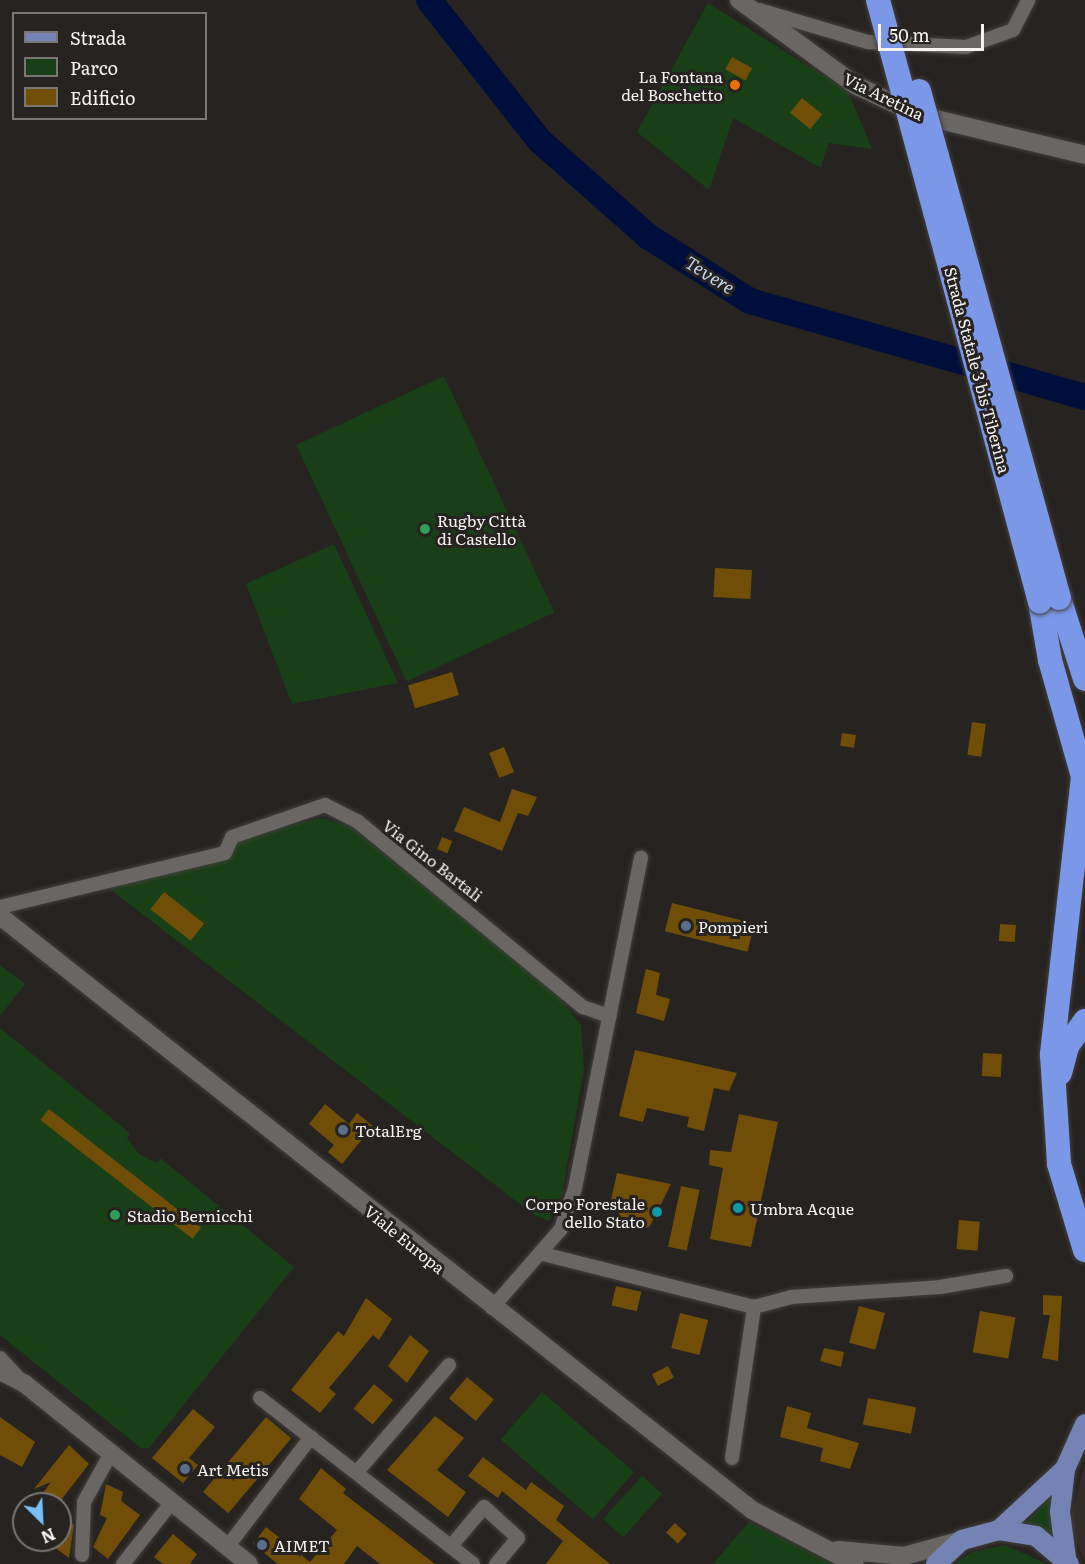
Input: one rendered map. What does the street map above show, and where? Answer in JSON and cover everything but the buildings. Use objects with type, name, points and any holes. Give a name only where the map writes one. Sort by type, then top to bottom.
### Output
[{"type":"highway","name":"Strada Statale 3 bis Tiberina","points":[[878,0],[1049,600],[1085,679]]},
{"type":"highway","name":"Strada Statale 3 bis Tiberina","points":[[894,0],[1085,738]]},
{"type":"highway","points":[[1049,600],[1050,660],[1084,786],[1054,1012],[1054,1107],[1066,1191],[1085,1250]]},
{"type":"highway","points":[[1054,1107],[1064,1054],[1085,1021]]},
{"type":"highway","points":[[1066,1191],[1085,1216]]},
{"type":"main road","name":"Via Aretina","points":[[742,3],[855,85],[920,115],[1085,154]]},
{"type":"main road","name":"Viale Europa","points":[[0,916],[492,1308],[752,1510],[855,1564]]},
{"type":"main road","points":[[0,1371],[24,1384],[249,1564]]},
{"type":"main road","points":[[1068,1561],[1060,1518],[1065,1469],[1085,1424]]},
{"type":"main road","points":[[999,1530],[1065,1469]]},
{"type":"main road","points":[[936,1564],[962,1540],[999,1530],[1036,1536],[1068,1561]]},
{"type":"main road","name":"Viale Europa","points":[[820,1546],[890,1557],[962,1540]]},
{"type":"street","points":[[742,3],[868,42],[966,47],[1013,30],[1028,0]]},
{"type":"street","name":"Via Gino Bartali","points":[[0,907],[225,853],[232,837],[325,805],[357,821],[583,1006],[609,1016]]},
{"type":"street","points":[[492,1308],[543,1254],[561,1229],[575,1188],[641,858]]},
{"type":"street","points":[[543,1254],[754,1307],[791,1297],[940,1287],[1006,1276]]},
{"type":"street","points":[[732,1458],[754,1307]]},
{"type":"street","points":[[0,1358],[24,1384]]},
{"type":"street","points":[[357,1473],[449,1365]]},
{"type":"street","points":[[260,1398],[473,1564]]},
{"type":"street","points":[[228,1546],[311,1437]]},
{"type":"street","points":[[82,1555],[84,1502],[111,1454]]},
{"type":"street","points":[[123,1564],[172,1502]]},
{"type":"street","points":[[451,1546],[484,1508],[518,1538],[496,1564]]},
{"type":"shaded area","points":[[1085,1462],[1085,1561],[1069,1526]]},
{"type":"green space","points":[[708,3],[848,91],[872,149],[828,143],[821,168],[733,118],[709,190],[637,132]]},
{"type":"green space","name":"Rugby Città di Castello","points":[[444,376],[554,613],[407,681],[296,445]]},
{"type":"green space","points":[[334,544],[398,683],[292,704],[246,584]]},
{"type":"green space","points":[[323,818],[349,826],[550,986],[581,1025],[584,1069],[562,1195],[549,1221],[534,1215],[107,887],[270,829]]},
{"type":"green space","points":[[0,965],[25,984],[0,1016]]},
{"type":"green space","name":"Stadio Bernicchi","points":[[0,1028],[130,1133],[127,1138],[139,1154],[157,1163],[160,1158],[294,1267],[149,1448],[141,1448],[0,1335]]},
{"type":"green space","points":[[542,1392],[634,1472],[593,1520],[501,1440]]},
{"type":"green space","points":[[642,1476],[662,1494],[623,1537],[603,1519]]},
{"type":"green space","points":[[1056,1490],[1051,1514],[1052,1536],[1026,1523]]},
{"type":"green space","points":[[749,1522],[829,1562],[834,1564],[713,1564]]},
{"type":"green space","points":[[1005,1545],[1047,1564],[954,1564],[972,1552]]},
{"type":"waterway","name":"Tevere","points":[[429,0],[540,141],[649,237],[750,301],[1085,397]]},
{"type":"place","name":"La Fontana del Boschetto","points":[[735,85]]},
{"type":"place","name":"Rugby Città di Castello","points":[[425,529]]},
{"type":"place","name":"Pompieri","points":[[686,926]]},
{"type":"place","name":"TotalErg","points":[[343,1130]]},
{"type":"place","name":"Umbra Acque","points":[[738,1208]]},
{"type":"place","name":"Corpo Forestale dello Stato","points":[[657,1212]]},
{"type":"place","name":"Stadio Bernicchi","points":[[115,1215]]},
{"type":"place","name":"Art Metis","points":[[185,1469]]},
{"type":"place","name":"AIMET","points":[[262,1545]]}]
